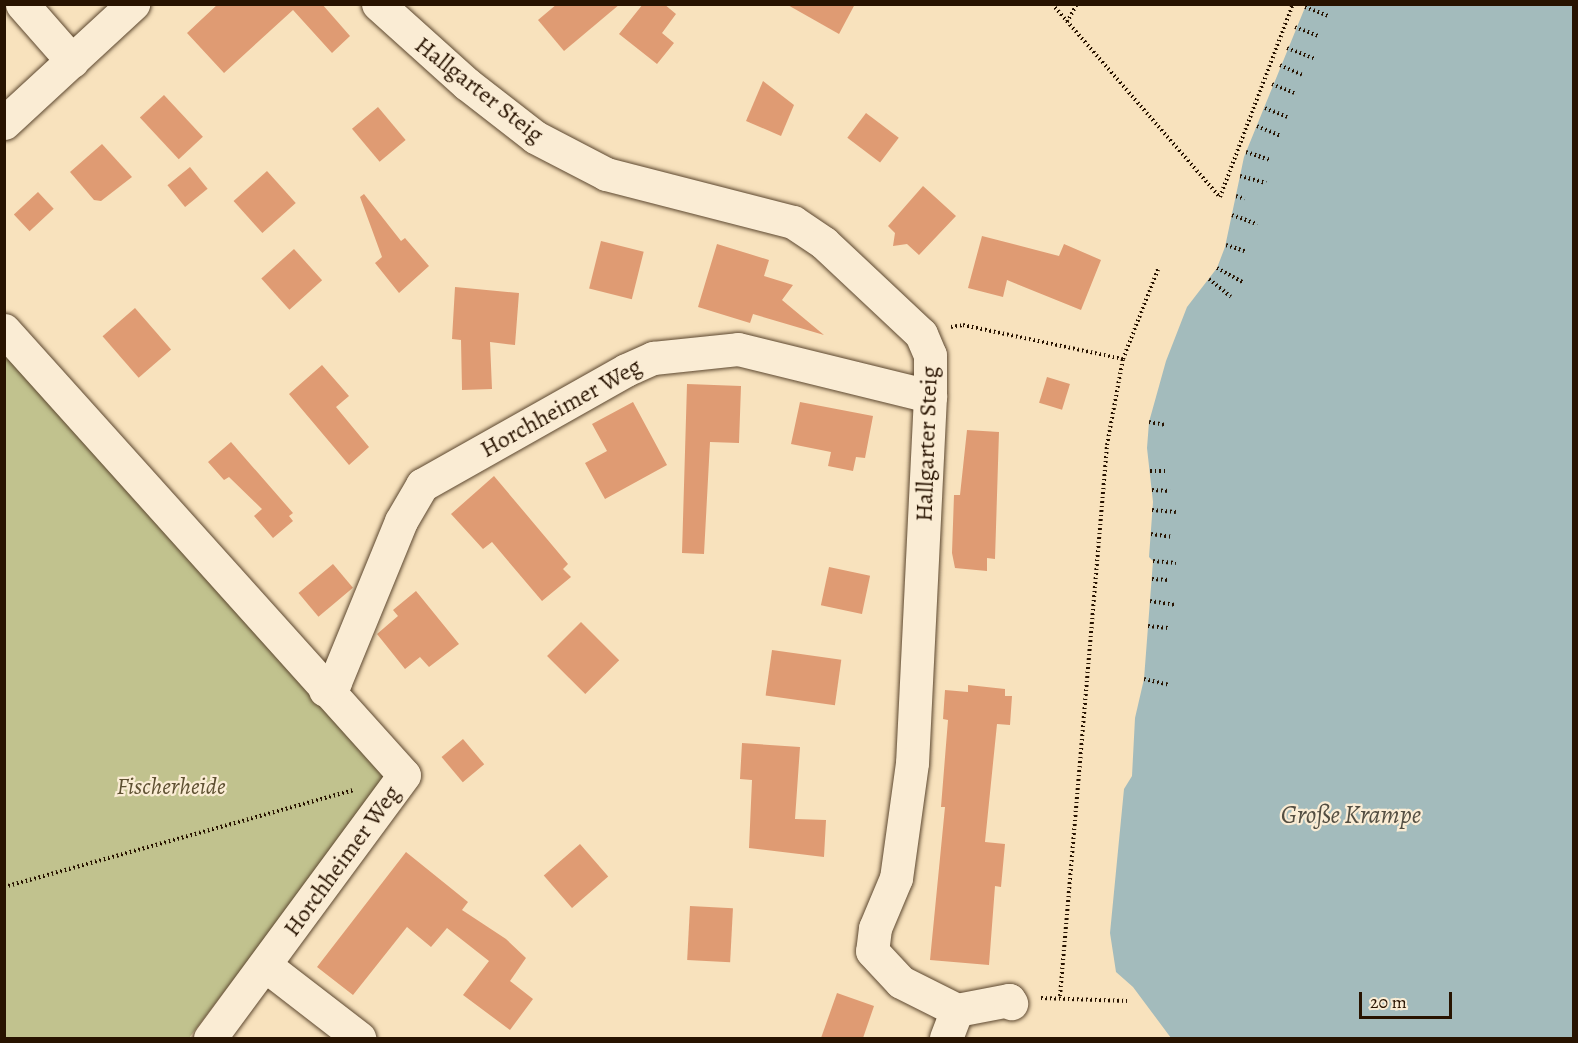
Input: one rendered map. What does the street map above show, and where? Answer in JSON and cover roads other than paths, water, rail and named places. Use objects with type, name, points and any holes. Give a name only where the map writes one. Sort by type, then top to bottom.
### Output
[{"type":"street","points":[[22,4],[72,60]]},
{"type":"street","points":[[4,123],[133,4]]},
{"type":"street","name":"Hallgarter Steig","points":[[378,4],[467,84],[535,137],[606,174],[793,222],[824,243],[921,334],[930,355],[930,396],[920,639],[906,825],[896,878],[874,928],[872,951],[901,982],[952,1024],[1009,1000],[1011,1003]]},
{"type":"street","name":"Horchheimer Weg","points":[[4,330],[404,776],[266,966],[210,1038]]},
{"type":"street","name":"Horchheimer Weg","points":[[325,690],[336,682],[400,521],[422,485],[626,370],[653,358],[738,349],[930,396]]},
{"type":"street","points":[[266,966],[359,1038]]},
{"type":"water","name":"Große Krampe","points":[[1306,5],[1573,5],[1573,1038],[1171,1038],[1133,987],[1116,972],[1110,933],[1124,789],[1132,776],[1135,718],[1144,679],[1153,561],[1149,557],[1153,502],[1147,448],[1149,422],[1166,361],[1187,307],[1217,268],[1225,247],[1244,157]]},
{"type":"park label","name":"Fischerheide","points":[[171,787]]}]
